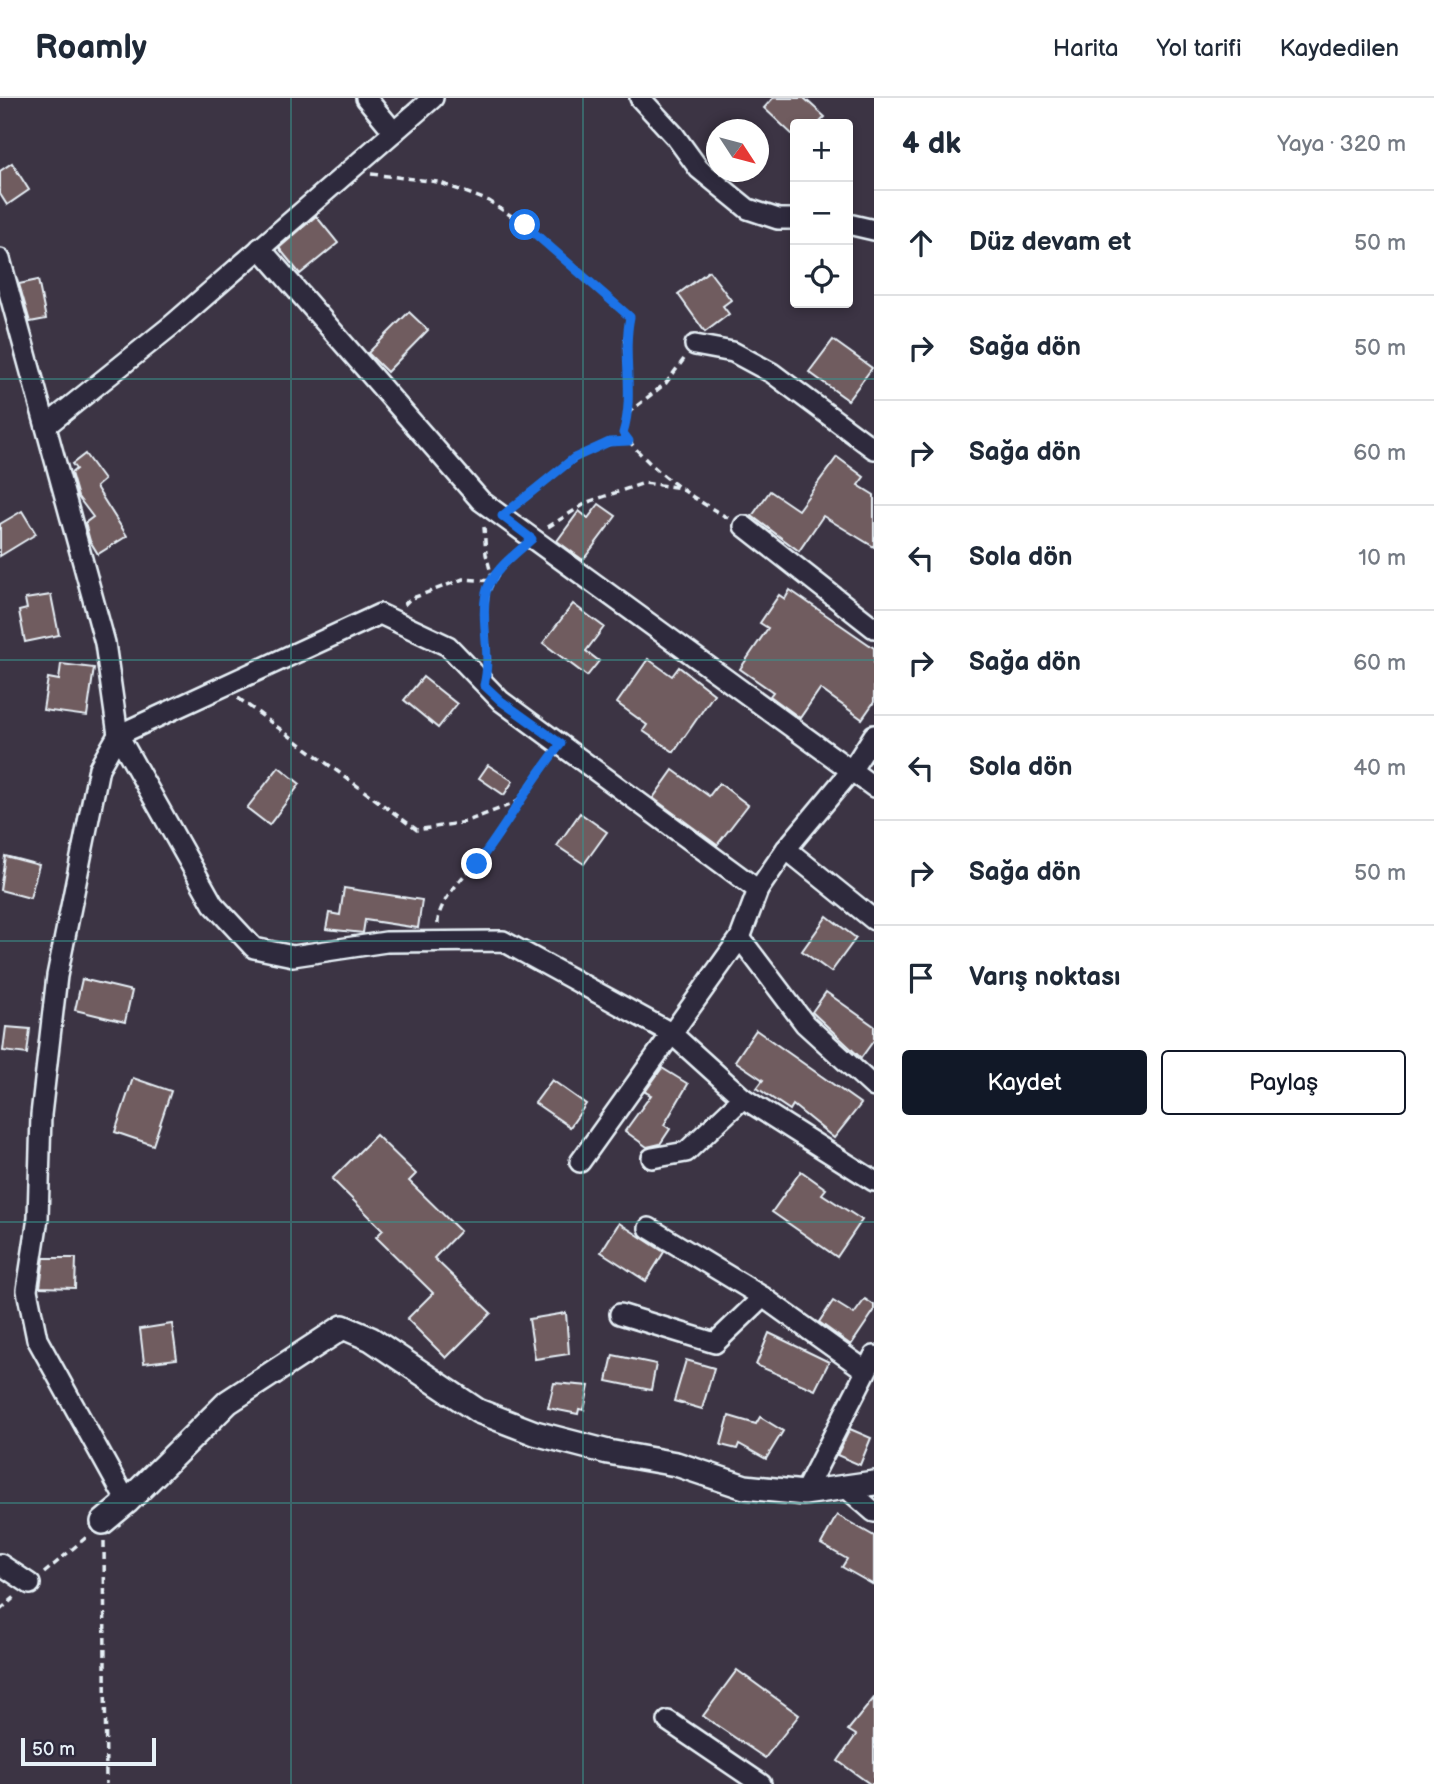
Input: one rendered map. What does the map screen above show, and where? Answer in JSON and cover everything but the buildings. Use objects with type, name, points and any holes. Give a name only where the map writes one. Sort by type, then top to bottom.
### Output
[{"type":"street","points":[[366,98],[394,132]]},
{"type":"street","points":[[46,426],[172,324],[433,98]]},
{"type":"street","points":[[640,98],[675,136],[699,169],[748,209],[778,219],[790,219]]},
{"type":"street","points":[[853,225],[874,230]]},
{"type":"street","points":[[260,248],[485,504],[874,787]]},
{"type":"street","points":[[0,259],[105,643],[118,735],[213,904],[254,948],[293,956],[386,942],[503,941],[671,1033],[743,1098],[874,1181]]},
{"type":"street","points":[[695,345],[733,352],[772,373],[874,449]]},
{"type":"street","points":[[744,526],[874,628]]},
{"type":"street","points":[[127,1502],[37,1339],[27,1290],[38,1218],[41,1115],[57,976],[99,768],[118,735],[380,614],[448,646],[501,701],[758,890]]},
{"type":"street","points":[[580,1162],[740,938],[758,890],[786,849],[851,771],[874,735]]},
{"type":"street","points":[[786,849],[874,920]]},
{"type":"street","points":[[740,938],[805,1024],[874,1087]]},
{"type":"street","points":[[652,1157],[685,1152],[743,1098]]},
{"type":"street","points":[[649,1228],[869,1363],[804,1493]]},
{"type":"street","points":[[620,1314],[715,1343],[763,1297]]},
{"type":"street","points":[[103,1522],[127,1502],[228,1402],[343,1327],[371,1339],[478,1411],[535,1433],[608,1452],[676,1464],[745,1487],[804,1493],[874,1483]]},
{"type":"street","points":[[844,1486],[874,1512]]},
{"type":"street","points":[[0,1564],[30,1584]]},
{"type":"street","points":[[668,1721],[761,1784]]},
{"type":"path","points":[[346,173],[439,182],[489,201],[525,225],[630,317],[625,341],[629,412],[623,433],[638,454],[682,488],[744,526]]},
{"type":"path","points":[[629,412],[666,383],[695,345]]},
{"type":"path","points":[[502,516],[574,458],[609,442],[629,441]]},
{"type":"path","points":[[484,685],[489,664],[486,591],[501,568],[532,539],[569,514],[613,492],[644,483],[682,488]]},
{"type":"path","points":[[485,504],[485,554],[493,581]]},
{"type":"path","points":[[391,620],[410,599],[463,579],[493,581]]},
{"type":"path","points":[[224,686],[345,780],[417,830],[465,822],[517,802]]},
{"type":"path","points":[[439,942],[437,915],[454,887],[499,835],[517,802],[561,744]]},
{"type":"path","points":[[0,1610],[103,1522]]},
{"type":"path","points":[[103,1522],[106,1784]]},
{"type":"route","points":[[477,864],[499,835],[528,785],[561,744],[501,701],[484,685],[489,664],[486,591],[501,568],[532,539],[502,516],[547,483],[574,458],[609,442],[629,441],[623,433],[629,412],[625,341],[630,317],[556,255],[525,225]]}]
